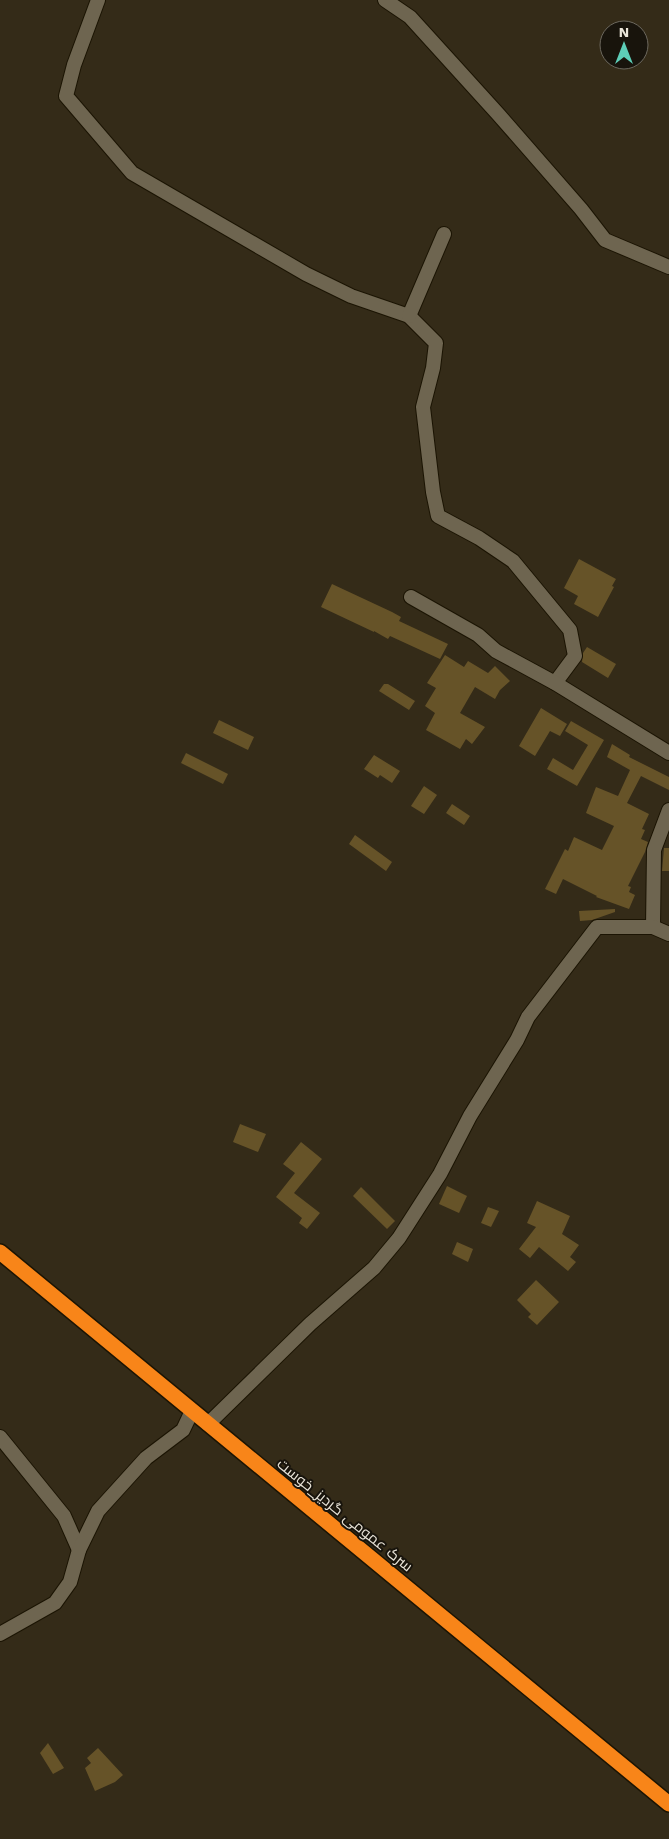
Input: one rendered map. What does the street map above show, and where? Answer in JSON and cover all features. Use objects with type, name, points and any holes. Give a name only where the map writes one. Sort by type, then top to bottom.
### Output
[{"type":"highway","name":"سرک عمومی گردیز_خوست","points":[[0,1252],[669,1804]]},
{"type":"street","points":[[98,0],[74,65],[66,96],[132,173],[306,274],[351,296],[409,316],[436,343],[423,408],[438,516],[479,538],[513,561],[570,630],[574,656],[555,683]]},
{"type":"street","points":[[386,0],[410,18],[498,114],[606,240],[669,267]]},
{"type":"street","points":[[409,316],[444,234]]},
{"type":"street","points":[[411,597],[478,635],[496,651],[555,683],[669,753]]},
{"type":"street","points":[[653,927],[654,850],[669,810]]},
{"type":"street","points":[[208,1424],[310,1324],[374,1268],[399,1238],[440,1174],[470,1116],[517,1040],[528,1017],[597,927],[653,927],[669,934]]},
{"type":"street","points":[[0,1634],[55,1603],[70,1582],[79,1550],[98,1511],[146,1458],[183,1430],[192,1410]]},
{"type":"street","points":[[0,1437],[64,1516],[79,1550]]},
{"type":"building","points":[[579,559],[616,579],[612,586],[614,587],[598,617],[574,604],[578,596],[564,588]]},
{"type":"building","points":[[332,584],[392,612],[401,617],[399,621],[448,644],[440,659],[390,636],[388,639],[321,607]]},
{"type":"building","points":[[587,647],[616,664],[608,678],[582,662],[583,653]]},
{"type":"building","points":[[445,655],[464,667],[468,661],[488,673],[495,666],[510,681],[500,690],[495,699],[475,687],[460,713],[485,727],[472,744],[466,739],[460,749],[426,730],[435,713],[425,706],[436,688],[427,683]]},
{"type":"building","points":[[384,684],[388,684],[415,701],[409,710],[379,691]]},
{"type":"building","points":[[541,708],[567,724],[560,736],[550,731],[535,756],[519,746]]},
{"type":"building","points":[[219,720],[254,737],[248,750],[213,733]]},
{"type":"building","points":[[571,721],[604,740],[577,786],[547,769],[553,758],[573,770],[588,745],[565,731]]},
{"type":"building","points":[[612,744],[630,755],[629,757],[669,777],[669,790],[641,776],[627,803],[649,814],[642,829],[645,830],[641,839],[648,842],[628,886],[631,887],[629,892],[635,895],[629,909],[596,897],[563,879],[556,894],[545,889],[565,849],[568,851],[574,837],[602,850],[614,826],[586,813],[596,787],[618,796],[630,770],[607,757]]},
{"type":"building","points":[[186,753],[228,774],[223,784],[181,763]]},
{"type":"building","points":[[374,755],[400,771],[392,783],[380,775],[378,778],[364,769]]},
{"type":"building","points":[[424,786],[437,795],[424,814],[411,806]]},
{"type":"building","points":[[452,804],[470,816],[464,825],[446,813]]},
{"type":"building","points":[[355,835],[392,862],[386,871],[349,844]]},
{"type":"building","points":[[664,848],[669,848],[669,871],[662,871]]},
{"type":"building","points":[[615,909],[615,912],[592,920],[580,921],[579,911]]},
{"type":"building","points":[[240,1124],[266,1134],[258,1152],[233,1142]]},
{"type":"building","points":[[301,1142],[322,1159],[294,1193],[320,1213],[307,1229],[299,1223],[302,1218],[276,1197],[295,1173],[283,1164]]},
{"type":"building","points":[[447,1186],[467,1196],[459,1213],[439,1204]]},
{"type":"building","points":[[361,1187],[395,1221],[387,1229],[353,1196]]},
{"type":"building","points":[[537,1201],[570,1216],[562,1234],[579,1245],[570,1257],[576,1262],[568,1271],[539,1247],[530,1258],[519,1249],[536,1227],[527,1223]]},
{"type":"building","points":[[488,1207],[499,1211],[491,1227],[481,1223]]},
{"type":"building","points":[[457,1242],[473,1249],[468,1262],[452,1254]]},
{"type":"building","points":[[536,1280],[559,1302],[537,1325],[528,1317],[531,1314],[517,1300]]},
{"type":"building","points":[[48,1743],[64,1768],[53,1774],[40,1753]]},
{"type":"building","points":[[98,1748],[123,1775],[115,1782],[95,1791],[85,1768],[91,1763],[87,1758]]}]
